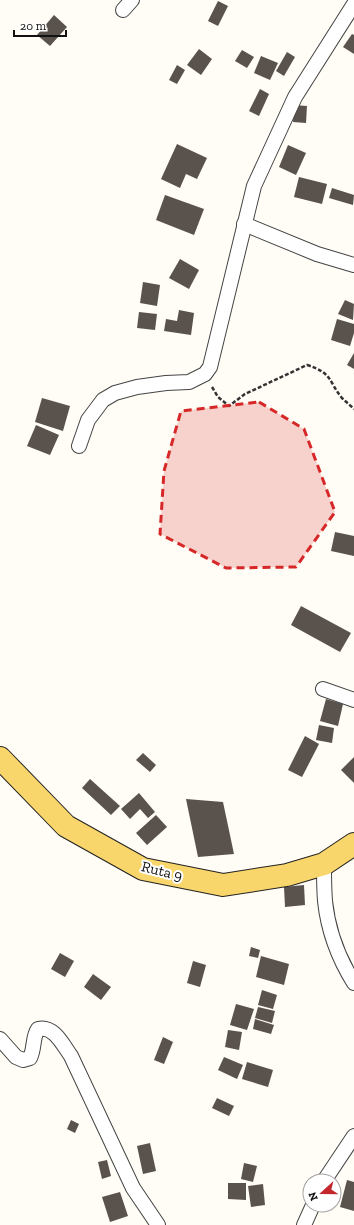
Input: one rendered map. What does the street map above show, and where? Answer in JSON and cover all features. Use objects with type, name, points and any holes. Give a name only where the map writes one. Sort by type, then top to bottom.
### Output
[{"type":"main road","name":"Ruta 9","points":[[0,758],[66,826],[143,869],[223,885],[287,875],[324,864],[354,844]]},
{"type":"street","points":[[79,446],[88,420],[103,400],[115,393],[137,388],[166,383],[189,382],[205,374],[210,367],[254,186],[295,96],[354,4]]},
{"type":"street","points":[[244,224],[318,254],[354,265]]},
{"type":"street","points":[[323,689],[354,700]]},
{"type":"street","points":[[324,864],[325,902],[331,933],[345,968],[354,983]]},
{"type":"street","points":[[0,1039],[16,1057],[23,1060],[30,1058],[33,1052],[35,1034],[38,1029],[43,1028],[50,1030],[61,1042],[70,1056],[133,1188],[158,1225]]},
{"type":"street","points":[[329,1173],[354,1136]]},
{"type":"street","points":[[304,1225],[309,1213]]},
{"type":"path","points":[[205,374],[218,398],[228,406],[245,394],[307,365],[317,368],[327,374],[342,398],[354,409]]},
{"type":"highlighted area","points":[[259,402],[304,429],[335,512],[296,567],[226,568],[160,534],[164,471],[181,411]]},
{"type":"building","points":[[218,1],[228,6],[218,26],[208,21]]},
{"type":"building","points":[[54,15],[67,27],[50,46],[37,35]]},
{"type":"building","points":[[352,34],[354,35],[354,54],[343,47]]},
{"type":"building","points":[[199,49],[212,59],[201,75],[187,65]]},
{"type":"building","points":[[242,50],[254,57],[247,68],[235,61]]},
{"type":"building","points":[[287,52],[295,57],[284,76],[276,71]]},
{"type":"building","points":[[261,56],[278,63],[270,80],[254,73]]},
{"type":"building","points":[[177,65],[185,70],[177,84],[169,80]]},
{"type":"building","points":[[260,89],[269,94],[259,116],[249,111]]},
{"type":"building","points":[[294,105],[307,106],[306,123],[293,122]]},
{"type":"building","points":[[177,144],[207,158],[197,179],[186,174],[180,188],[161,179]]},
{"type":"building","points":[[288,145],[306,153],[296,175],[279,167]]},
{"type":"building","points":[[299,177],[327,184],[322,204],[294,197]]},
{"type":"building","points":[[332,188],[354,195],[353,205],[329,198]]},
{"type":"building","points":[[165,195],[204,209],[194,235],[156,220]]},
{"type":"building","points":[[180,259],[199,270],[189,289],[169,278]]},
{"type":"building","points":[[143,282],[160,285],[157,306],[140,303]]},
{"type":"building","points":[[345,300],[354,304],[353,320],[338,314]]},
{"type":"building","points":[[179,310],[194,313],[191,335],[164,331],[166,319],[177,321]]},
{"type":"building","points":[[139,312],[157,314],[155,330],[137,328]]},
{"type":"building","points":[[337,319],[354,324],[354,333],[350,346],[331,340]]},
{"type":"building","points":[[354,353],[354,369],[347,365]]},
{"type":"building","points":[[42,398],[70,406],[63,431],[35,422]]},
{"type":"building","points":[[36,425],[59,435],[50,455],[27,446]]},
{"type":"building","points":[[335,532],[354,536],[354,556],[331,551]]},
{"type":"building","points":[[301,606],[351,633],[340,652],[291,625]]},
{"type":"building","points":[[326,699],[343,704],[338,726],[320,721]]},
{"type":"building","points":[[319,725],[334,728],[332,743],[316,740]]},
{"type":"building","points":[[305,736],[319,744],[302,777],[288,770]]},
{"type":"building","points":[[143,753],[156,765],[150,772],[136,760]]},
{"type":"building","points":[[354,757],[354,783],[341,770]]},
{"type":"building","points":[[90,779],[120,806],[111,815],[82,788]]},
{"type":"building","points":[[139,793],[155,812],[148,818],[140,809],[130,819],[121,809]]},
{"type":"building","points":[[186,799],[223,802],[234,854],[198,857]]},
{"type":"building","points":[[156,815],[167,827],[147,845],[136,833]]},
{"type":"building","points":[[304,885],[305,905],[285,907],[284,887]]},
{"type":"building","points":[[251,947],[260,950],[258,958],[249,956]]},
{"type":"building","points":[[60,953],[74,961],[65,977],[51,969]]},
{"type":"building","points":[[261,956],[289,964],[284,985],[256,977]]},
{"type":"building","points":[[193,961],[206,965],[200,987],[187,983]]},
{"type":"building","points":[[93,974],[111,987],[101,1000],[84,987]]},
{"type":"building","points":[[262,990],[277,995],[273,1009],[258,1005]]},
{"type":"building","points":[[236,1004],[254,1009],[247,1030],[230,1025]]},
{"type":"building","points":[[258,1007],[275,1011],[272,1023],[255,1018]]},
{"type":"building","points":[[255,1019],[274,1025],[271,1034],[253,1029]]},
{"type":"building","points":[[228,1030],[242,1032],[239,1050],[225,1047]]},
{"type":"building","points":[[163,1037],[173,1042],[164,1064],[154,1060]]},
{"type":"building","points":[[224,1057],[243,1065],[237,1079],[218,1070]]},
{"type":"building","points":[[247,1062],[273,1070],[268,1087],[242,1079]]},
{"type":"building","points":[[217,1098],[234,1106],[229,1116],[212,1108]]},
{"type":"building","points":[[71,1120],[79,1124],[75,1133],[67,1129]]},
{"type":"building","points":[[150,1143],[156,1171],[143,1174],[137,1146]]},
{"type":"building","points":[[107,1160],[111,1176],[102,1179],[98,1162]]},
{"type":"building","points":[[244,1163],[257,1166],[253,1182],[241,1179]]},
{"type":"building","points":[[347,1180],[354,1182],[354,1211],[342,1208],[342,1199]]},
{"type":"building","points":[[228,1183],[246,1183],[246,1200],[228,1199]]},
{"type":"building","points":[[263,1184],[265,1205],[251,1207],[248,1186]]},
{"type":"building","points":[[120,1192],[128,1216],[110,1222],[102,1197]]}]
